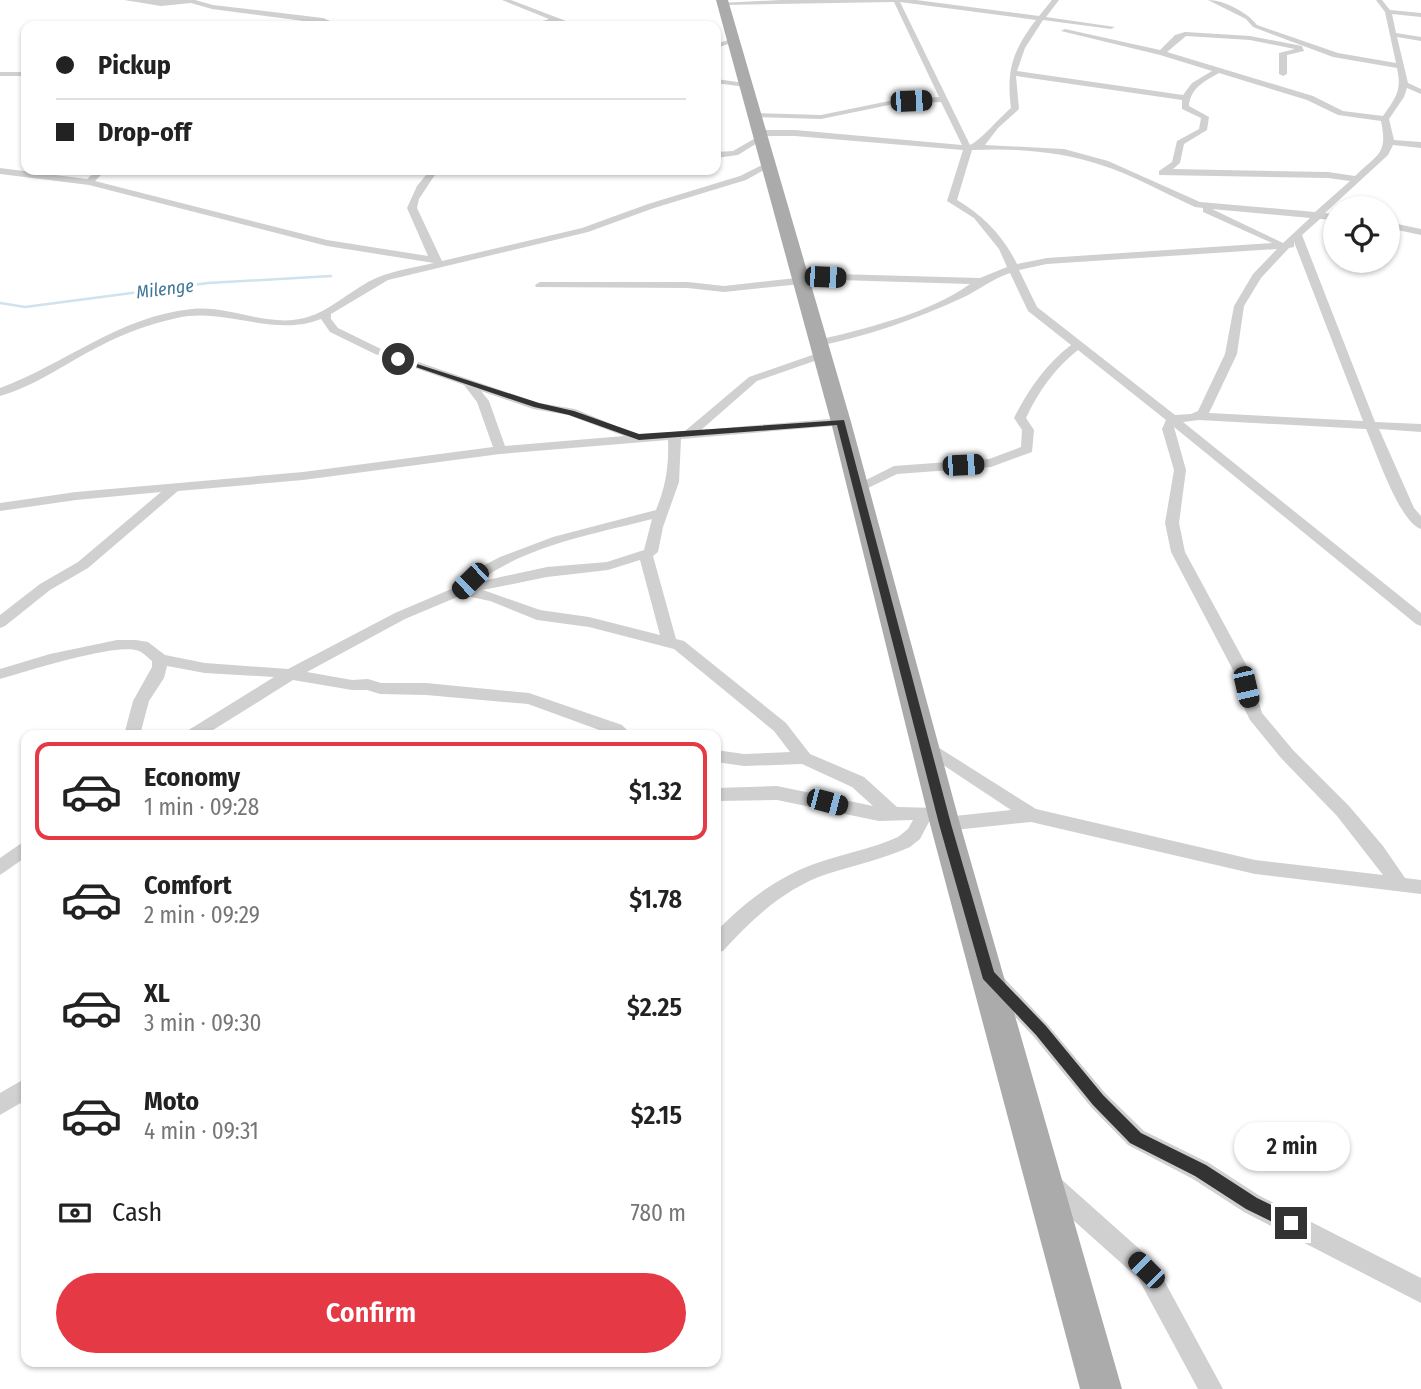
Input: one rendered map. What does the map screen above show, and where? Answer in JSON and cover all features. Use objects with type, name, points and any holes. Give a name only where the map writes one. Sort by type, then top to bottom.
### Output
[{"type":"main road","points":[[723,1],[725,44],[745,85],[841,422],[925,745],[937,816],[988,975],[1101,1389]]},
{"type":"street","points":[[127,0],[160,4],[191,1],[212,7],[326,21]]},
{"type":"street","points":[[505,0],[561,21]]},
{"type":"street","points":[[896,0],[968,149],[952,201],[977,216],[1004,247],[1032,309],[1174,419],[1421,621]]},
{"type":"street","points":[[723,1],[896,0],[1039,22],[1111,27]]},
{"type":"street","points":[[968,149],[981,144],[995,126],[1015,109],[1014,73],[1018,54],[1056,0]]},
{"type":"street","points":[[1211,0],[1248,18],[1255,26],[1309,43],[1336,55]]},
{"type":"street","points":[[1200,416],[1231,354],[1239,306],[1247,290],[1290,242],[1385,153],[1390,142],[1385,119],[1400,97],[1403,83],[1388,12],[1380,0]]},
{"type":"street","points":[[1388,12],[1421,15]]},
{"type":"street","points":[[549,21],[556,19]]},
{"type":"street","points":[[1039,22],[1219,70],[1310,98],[1341,113],[1385,119]]},
{"type":"street","points":[[1162,53],[1178,37],[1185,34],[1250,38],[1399,66]]},
{"type":"street","points":[[1392,34],[1421,39]]},
{"type":"street","points":[[1283,74],[1283,53],[1312,51]]},
{"type":"street","points":[[1164,172],[1176,163],[1180,143],[1203,130],[1205,117],[1185,107],[1185,97],[1190,88],[1219,70]]},
{"type":"street","points":[[1014,73],[1185,97]]},
{"type":"street","points":[[0,74],[21,74]]},
{"type":"street","points":[[721,82],[745,85]]},
{"type":"street","points":[[1403,83],[1421,83]]},
{"type":"street","points":[[1403,83],[1421,92]]},
{"type":"street","points":[[721,154],[735,153],[757,129],[887,103],[946,99]]},
{"type":"street","points":[[757,129],[968,149],[1002,147],[1064,152],[1105,163],[1198,205],[1290,242],[1408,509],[1421,525]]},
{"type":"street","points":[[1390,142],[1421,145]]},
{"type":"street","points":[[0,392],[18,386],[106,338],[178,314],[237,314],[287,323],[305,321],[326,313],[375,281],[610,223],[651,206],[743,178],[767,166]]},
{"type":"street","points":[[0,171],[21,174]]},
{"type":"street","points":[[1139,179],[1164,172],[1328,175],[1359,179]]},
{"type":"street","points":[[32,175],[89,182],[327,243],[448,261]]},
{"type":"street","points":[[89,182],[97,175]]},
{"type":"street","points":[[430,175],[414,194],[411,204],[416,221],[430,239],[435,260]]},
{"type":"street","points":[[1198,205],[1323,216]]},
{"type":"street","points":[[1400,223],[1421,224]]},
{"type":"street","points":[[1400,226],[1421,232]]},
{"type":"street","points":[[201,730],[291,674],[400,616],[459,591],[547,572],[608,566],[651,552],[654,529],[663,512],[675,473],[681,434],[753,379],[820,349],[909,317],[965,293],[981,281],[1013,267],[1047,261],[1290,242]]},
{"type":"street","points":[[540,285],[688,285],[724,289],[800,279],[981,281]]},
{"type":"street","points":[[326,313],[330,327],[356,343],[537,405],[571,412],[639,437]]},
{"type":"street","points":[[857,488],[894,470],[991,463],[1028,449],[1028,430],[1020,418],[1032,393],[1064,356],[1078,345]]},
{"type":"street","points":[[465,380],[483,401],[500,450]]},
{"type":"street","points":[[1400,885],[1377,851],[1343,811],[1272,738],[1250,702],[1241,670],[1188,574],[1173,535],[1173,508],[1181,477],[1168,424],[1174,419],[1200,416],[1421,428]]},
{"type":"street","points":[[0,508],[32,501],[303,476],[500,450],[841,422]]},
{"type":"street","points":[[0,623],[45,587],[83,565],[174,487]]},
{"type":"street","points":[[459,591],[484,572],[539,547],[597,527],[663,512]]},
{"type":"street","points":[[645,554],[669,642]]},
{"type":"street","points":[[459,591],[493,597],[537,615],[589,622],[679,645],[780,727],[804,758]]},
{"type":"street","points":[[0,674],[24,665],[117,645],[144,646],[160,659],[205,668],[270,671],[352,685],[369,684],[380,688],[426,688],[440,692],[458,691],[529,699],[617,730]]},
{"type":"street","points":[[134,730],[141,701],[158,678],[160,659]]},
{"type":"street","points":[[925,745],[1031,815]]},
{"type":"street","points":[[721,757],[744,760],[804,758],[858,782],[893,814]]},
{"type":"street","points":[[721,795],[777,793],[893,814],[1031,815],[1255,867],[1421,887]]},
{"type":"street","points":[[721,939],[775,891],[822,869],[904,842],[937,816]]},
{"type":"street","points":[[0,868],[21,851]]},
{"type":"street","points":[[988,975],[1041,1031],[1098,1100],[1136,1138],[1201,1171],[1252,1204],[1421,1291]]},
{"type":"street","points":[[0,1105],[21,1091]]},
{"type":"street","points":[[1045,1180],[1146,1270],[1211,1389]]},
{"type":"waterway","name":"Milenge","points":[[0,303],[25,307],[208,283],[331,276]]},
{"type":"route","points":[[398,359],[537,405],[571,412],[639,437],[841,422],[883,591],[988,975],[1041,1031],[1098,1100],[1136,1138],[1157,1151],[1185,1162],[1252,1204],[1291,1223]]}]
